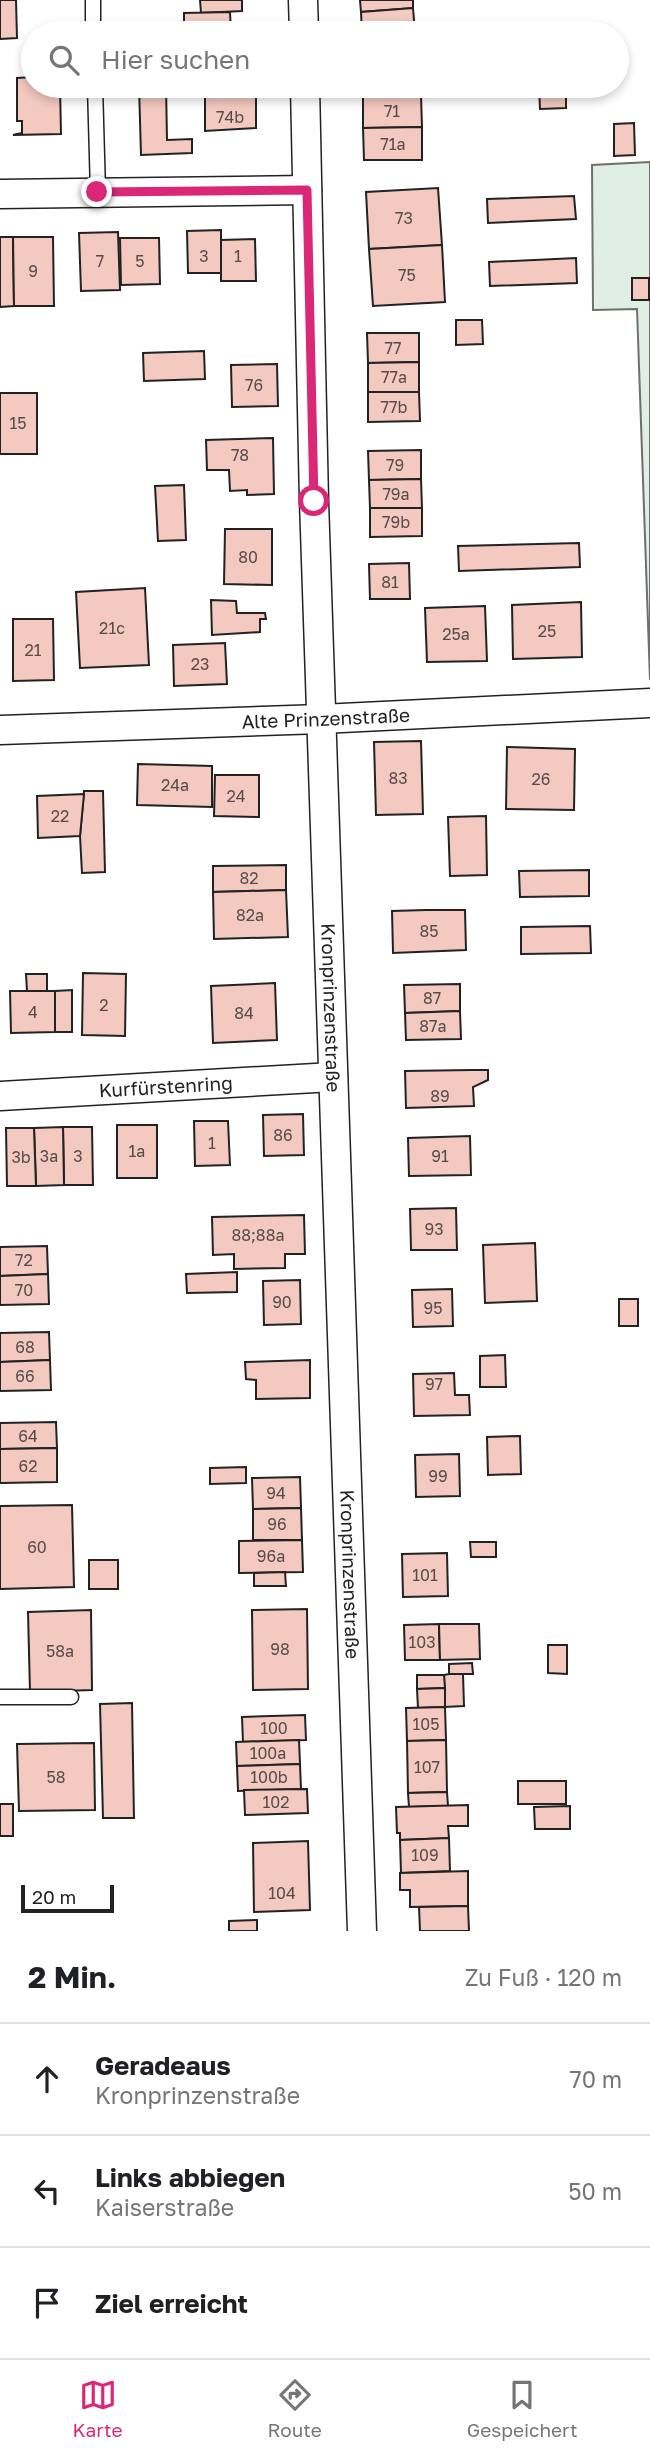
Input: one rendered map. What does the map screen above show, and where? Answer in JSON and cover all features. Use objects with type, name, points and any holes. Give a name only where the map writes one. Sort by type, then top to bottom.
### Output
[{"type":"street","points":[[303,0],[304,21]]},
{"type":"street","name":"Kronprinzenstraße","points":[[305,98],[321,719],[362,1931]]},
{"type":"street","points":[[0,194],[307,190]]},
{"type":"street","name":"Alte Prinzenstraße","points":[[0,730],[321,719],[650,703]]},
{"type":"street","name":"Kurfürstenring","points":[[0,1096],[333,1077]]},
{"type":"lane","points":[[93,0],[93,21]]},
{"type":"lane","points":[[95,98],[97,192]]},
{"type":"lane","points":[[0,1697],[71,1697]]},
{"type":"green space","points":[[650,162],[650,680],[637,309],[593,310],[592,165]]},
{"type":"building","points":[[0,0],[16,0],[17,38],[0,39]]},
{"type":"building","points":[[200,0],[242,0],[242,11],[201,13]]},
{"type":"building","points":[[360,0],[413,0],[413,8],[361,12]]},
{"type":"building","points":[[413,8],[414,21],[361,21],[361,12]]},
{"type":"building","points":[[230,12],[230,21],[184,21],[184,13]]},
{"type":"building","points":[[17,78],[21,78],[21,98],[60,98],[61,134],[13,135],[22,133],[22,121],[17,121]]},
{"type":"building","points":[[139,98],[166,98],[167,140],[192,139],[192,153],[141,155]]},
{"type":"building","points":[[205,98],[256,98],[256,128],[205,131]]},
{"type":"building","points":[[363,98],[421,98],[422,127],[363,128]]},
{"type":"building","points":[[540,98],[566,98],[566,108],[540,109]]},
{"type":"building","points":[[634,123],[635,155],[614,156],[614,124]]},
{"type":"building","points":[[422,127],[422,160],[364,160],[363,128]]},
{"type":"building","points":[[438,188],[442,245],[369,249],[366,192]]},
{"type":"building","points":[[574,196],[576,219],[488,223],[487,199]]},
{"type":"building","points":[[221,230],[221,273],[188,273],[187,231]]},
{"type":"building","points":[[118,232],[120,290],[81,291],[79,233]]},
{"type":"building","points":[[0,237],[13,237],[14,306],[0,307]]},
{"type":"building","points":[[13,237],[53,237],[54,306],[14,306]]},
{"type":"building","points":[[120,238],[159,238],[160,284],[121,285]]},
{"type":"building","points":[[255,239],[256,281],[221,281],[221,240]]},
{"type":"building","points":[[442,245],[445,302],[373,306],[369,249]]},
{"type":"building","points":[[576,258],[577,283],[490,286],[489,262]]},
{"type":"building","points":[[632,278],[649,278],[649,300],[632,300]]},
{"type":"building","points":[[456,320],[482,320],[483,344],[456,345]]},
{"type":"building","points":[[367,333],[419,333],[419,362],[368,363]]},
{"type":"building","points":[[204,351],[205,379],[144,381],[143,353]]},
{"type":"building","points":[[419,362],[419,392],[368,392],[368,363]]},
{"type":"building","points":[[277,364],[278,406],[232,407],[231,365]]},
{"type":"building","points":[[368,392],[419,392],[420,421],[368,422]]},
{"type":"building","points":[[0,393],[37,393],[37,454],[0,454]]},
{"type":"building","points":[[273,438],[274,494],[247,495],[247,490],[230,491],[229,470],[207,470],[206,440]]},
{"type":"building","points":[[421,450],[421,479],[369,480],[368,451]]},
{"type":"building","points":[[421,479],[422,508],[370,508],[369,480]]},
{"type":"building","points":[[184,485],[186,540],[158,541],[155,486]]},
{"type":"building","points":[[370,508],[422,508],[422,536],[370,537]]},
{"type":"building","points":[[225,529],[272,529],[272,585],[224,584]]},
{"type":"building","points":[[579,543],[580,567],[459,571],[458,546]]},
{"type":"building","points":[[409,563],[410,599],[370,599],[369,564]]},
{"type":"building","points":[[145,588],[149,665],[80,668],[76,592]]},
{"type":"building","points":[[211,600],[236,601],[237,613],[265,613],[266,619],[260,619],[260,632],[212,635]]},
{"type":"building","points":[[581,602],[582,657],[513,659],[512,605]]},
{"type":"building","points":[[485,606],[487,661],[427,662],[425,608]]},
{"type":"building","points":[[13,619],[53,619],[54,680],[13,681]]},
{"type":"building","points":[[225,643],[227,684],[174,686],[173,645]]},
{"type":"building","points":[[421,741],[423,814],[376,815],[374,742]]},
{"type":"building","points":[[507,747],[575,749],[574,810],[506,809]]},
{"type":"building","points":[[138,764],[212,766],[212,807],[137,805]]},
{"type":"building","points":[[215,775],[259,775],[259,817],[214,816]]},
{"type":"building","points":[[84,791],[103,791],[105,872],[82,873],[80,836]]},
{"type":"building","points":[[84,794],[80,836],[38,838],[37,796]]},
{"type":"building","points":[[486,816],[487,875],[450,876],[448,817]]},
{"type":"building","points":[[286,865],[286,890],[213,892],[213,866]]},
{"type":"building","points":[[589,870],[589,896],[520,897],[519,871]]},
{"type":"building","points":[[286,890],[288,937],[214,939],[213,892]]},
{"type":"building","points":[[465,910],[466,950],[393,953],[392,911]]},
{"type":"building","points":[[590,926],[591,953],[521,954],[521,927]]},
{"type":"building","points":[[83,973],[126,974],[125,1036],[82,1035]]},
{"type":"building","points":[[26,974],[47,974],[47,991],[27,991]]},
{"type":"building","points":[[275,983],[277,1040],[213,1043],[211,986]]},
{"type":"building","points":[[460,984],[460,1011],[405,1013],[404,985]]},
{"type":"building","points":[[72,990],[72,1032],[55,1032],[55,991]]},
{"type":"building","points":[[10,991],[55,991],[55,1032],[11,1033]]},
{"type":"building","points":[[460,1011],[461,1039],[406,1040],[405,1013]]},
{"type":"building","points":[[488,1070],[488,1080],[473,1087],[474,1106],[406,1108],[405,1071]]},
{"type":"building","points":[[303,1114],[304,1155],[264,1156],[263,1115]]},
{"type":"building","points":[[194,1121],[228,1121],[230,1165],[195,1166]]},
{"type":"building","points":[[117,1125],[157,1125],[157,1178],[117,1178]]},
{"type":"building","points":[[63,1127],[92,1127],[93,1185],[64,1185]]},
{"type":"building","points":[[63,1127],[64,1185],[36,1186],[34,1128]]},
{"type":"building","points":[[6,1128],[34,1128],[36,1186],[7,1186]]},
{"type":"building","points":[[470,1136],[471,1175],[409,1176],[408,1138]]},
{"type":"building","points":[[456,1208],[457,1250],[411,1250],[410,1209]]},
{"type":"building","points":[[304,1215],[305,1254],[285,1254],[285,1268],[234,1269],[234,1254],[213,1255],[212,1217]]},
{"type":"building","points":[[535,1243],[537,1301],[485,1303],[483,1245]]},
{"type":"building","points":[[47,1246],[48,1274],[0,1276],[0,1247]]},
{"type":"building","points":[[237,1272],[237,1292],[187,1293],[186,1274]]},
{"type":"building","points":[[48,1274],[49,1304],[0,1305],[0,1276]]},
{"type":"building","points":[[300,1280],[301,1324],[264,1325],[263,1281]]},
{"type":"building","points":[[452,1289],[453,1326],[413,1327],[412,1290]]},
{"type":"building","points":[[619,1299],[638,1299],[638,1326],[619,1326]]},
{"type":"building","points":[[49,1332],[50,1360],[0,1362],[0,1333]]},
{"type":"building","points":[[505,1355],[506,1387],[480,1387],[480,1356]]},
{"type":"building","points":[[50,1360],[51,1390],[0,1391],[0,1362]]},
{"type":"building","points":[[310,1360],[310,1398],[256,1399],[256,1380],[246,1379],[245,1362]]},
{"type":"building","points":[[454,1373],[455,1395],[469,1395],[470,1415],[414,1416],[413,1374]]},
{"type":"building","points":[[56,1422],[57,1448],[0,1449],[0,1423]]},
{"type":"building","points":[[520,1436],[521,1474],[488,1475],[487,1437]]},
{"type":"building","points":[[57,1448],[57,1482],[0,1483],[0,1449]]},
{"type":"building","points":[[459,1454],[460,1496],[416,1497],[415,1455]]},
{"type":"building","points":[[246,1467],[246,1483],[210,1484],[210,1468]]},
{"type":"building","points":[[300,1477],[301,1508],[253,1509],[252,1478]]},
{"type":"building","points":[[72,1505],[74,1587],[0,1589],[0,1506]]},
{"type":"building","points":[[301,1508],[302,1540],[253,1540],[253,1509]]},
{"type":"building","points":[[302,1540],[303,1572],[239,1573],[239,1541]]},
{"type":"building","points":[[470,1542],[496,1542],[496,1557],[471,1557]]},
{"type":"building","points":[[447,1553],[448,1596],[403,1597],[402,1554]]},
{"type":"building","points":[[89,1560],[118,1560],[118,1589],[89,1589]]},
{"type":"building","points":[[285,1572],[286,1586],[254,1586],[254,1573]]},
{"type":"building","points":[[307,1609],[308,1689],[253,1690],[252,1610]]},
{"type":"building","points":[[91,1610],[92,1690],[30,1692],[28,1612]]},
{"type":"building","points":[[439,1624],[440,1660],[405,1660],[404,1625]]},
{"type":"building","points":[[439,1624],[479,1624],[480,1659],[440,1660]]},
{"type":"building","points":[[548,1645],[567,1645],[567,1674],[548,1673]]},
{"type":"building","points":[[472,1663],[473,1674],[449,1674],[449,1664]]},
{"type":"building","points":[[463,1674],[464,1706],[445,1707],[444,1675]]},
{"type":"building","points":[[417,1675],[444,1675],[445,1688],[417,1689]]},
{"type":"building","points":[[445,1688],[445,1707],[418,1708],[417,1689]]},
{"type":"building","points":[[132,1703],[134,1818],[103,1818],[100,1704]]},
{"type":"building","points":[[445,1707],[446,1740],[407,1741],[406,1708]]},
{"type":"building","points":[[305,1715],[306,1740],[243,1742],[242,1717]]},
{"type":"building","points":[[299,1740],[300,1764],[237,1766],[236,1742]]},
{"type":"building","points":[[446,1740],[447,1792],[408,1793],[407,1741]]},
{"type":"building","points":[[94,1743],[95,1810],[19,1811],[17,1744]]},
{"type":"building","points":[[300,1764],[301,1789],[238,1791],[237,1766]]},
{"type":"building","points":[[518,1781],[566,1781],[566,1804],[518,1804]]},
{"type":"building","points":[[307,1789],[308,1813],[245,1815],[244,1790]]},
{"type":"building","points":[[447,1792],[448,1806],[409,1807],[408,1793]]},
{"type":"building","points":[[0,1804],[13,1804],[13,1836],[0,1836]]},
{"type":"building","points":[[468,1805],[468,1826],[448,1826],[449,1838],[400,1840],[400,1833],[397,1833],[396,1807]]},
{"type":"building","points":[[570,1806],[570,1829],[535,1829],[534,1807]]},
{"type":"building","points":[[449,1838],[450,1871],[401,1873],[400,1840]]},
{"type":"building","points":[[308,1841],[310,1910],[254,1912],[253,1843]]},
{"type":"building","points":[[468,1871],[468,1906],[410,1907],[410,1890],[400,1890],[400,1873]]},
{"type":"building","points":[[468,1906],[469,1931],[420,1931],[419,1907]]},
{"type":"building","points":[[257,1920],[257,1931],[229,1931],[229,1921]]},
{"type":"route","points":[[97,192],[307,190],[314,501]]}]
